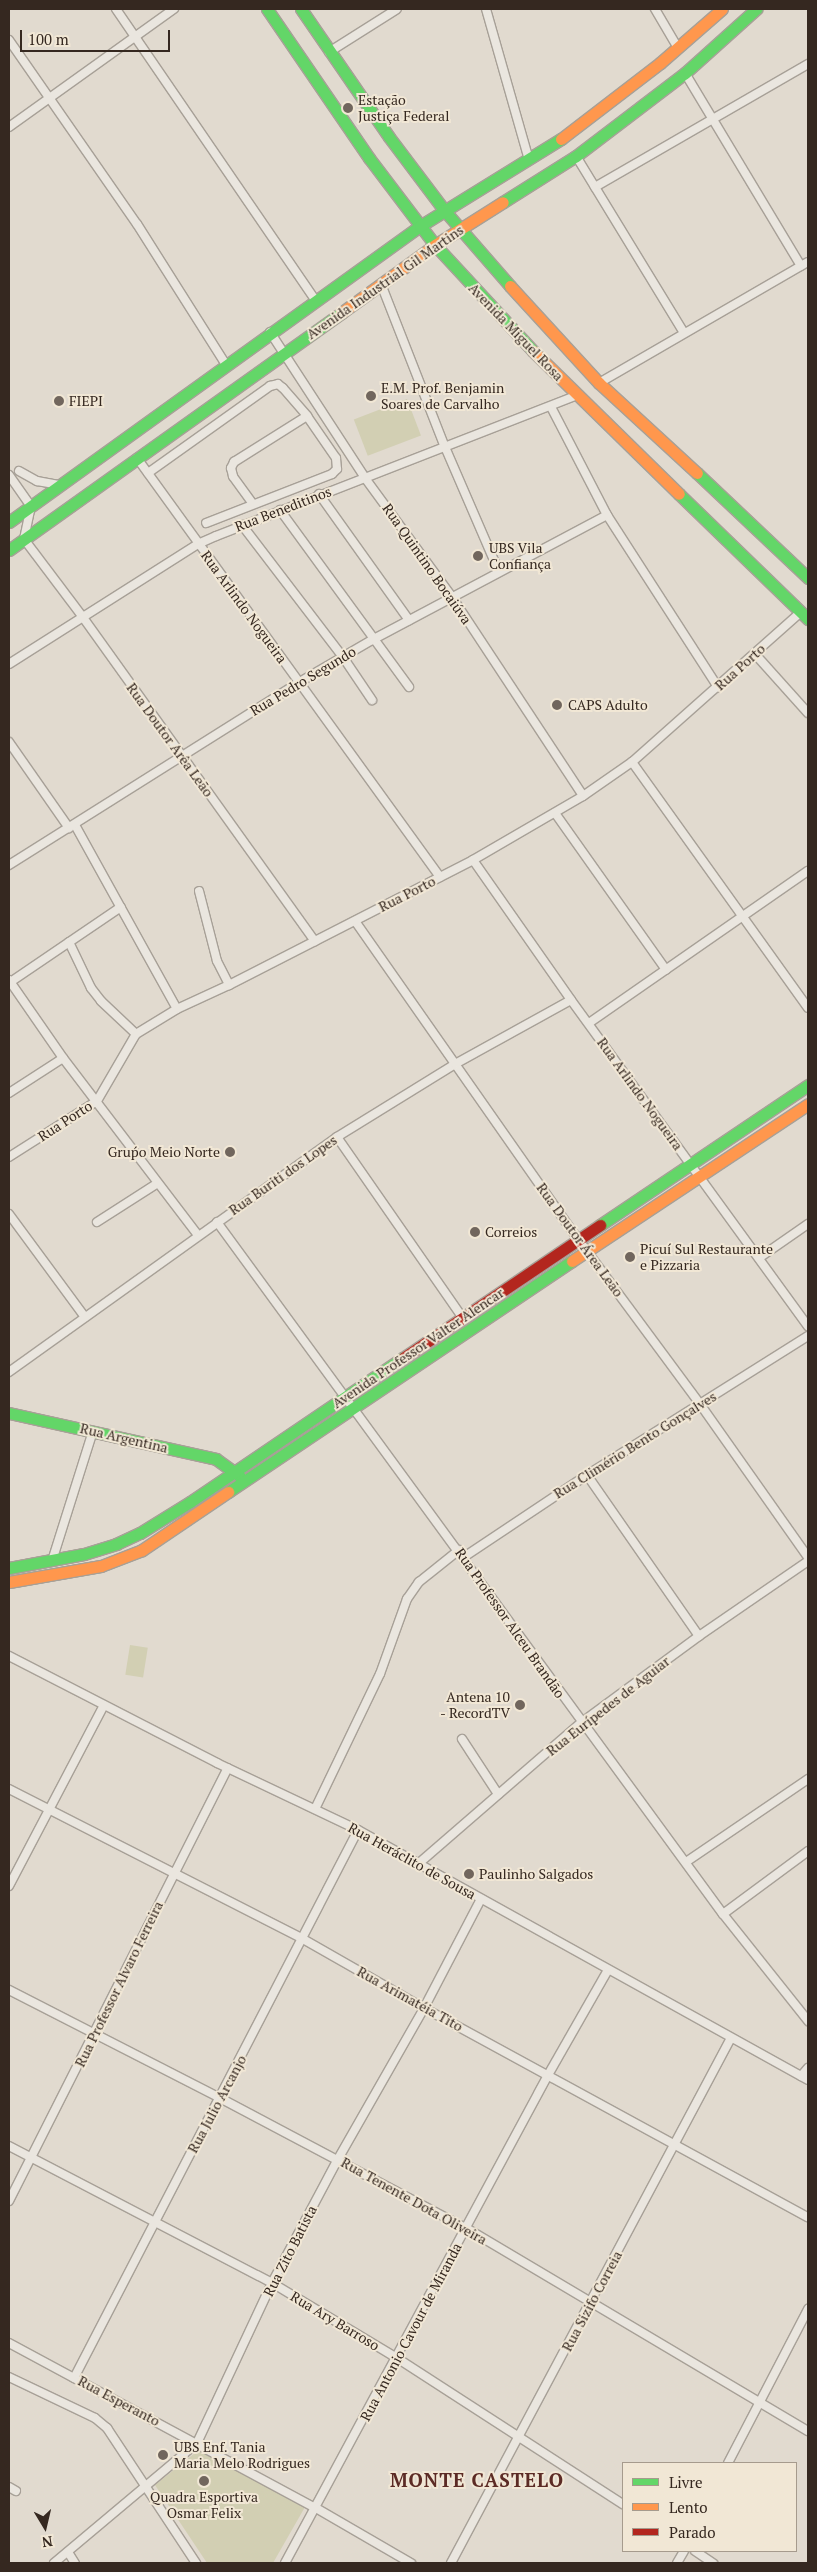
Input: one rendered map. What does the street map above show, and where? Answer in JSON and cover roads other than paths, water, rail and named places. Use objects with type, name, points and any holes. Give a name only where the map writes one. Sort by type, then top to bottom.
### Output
[{"type":"main road","name":"Avenida Miguel Rosa","points":[[267,9],[369,158],[435,245],[498,315],[577,395],[805,615]]},
{"type":"main road","name":"Avenida Miguel Rosa","points":[[301,9],[329,52],[444,210],[460,228],[599,383],[643,421],[808,578]]},
{"type":"main road","name":"Avenida Industrial Gil Martins","points":[[9,522],[270,332],[420,226],[565,137],[678,48],[722,9]]},
{"type":"main road","name":"Avenida Industrial Gil Martins","points":[[9,550],[435,245],[576,156],[685,72],[756,9]]},
{"type":"main road","name":"Avenida Professor Valter Alencar","points":[[9,1568],[52,1561],[116,1544],[140,1533],[236,1472],[344,1397],[808,1085]]},
{"type":"main road","name":"Avenida Professor Valter Alencar","points":[[9,1582],[101,1566],[121,1559],[165,1536],[587,1250],[781,1120],[808,1104]]},
{"type":"main road","name":"Rua Argentina","points":[[9,1413],[216,1459],[236,1472],[244,1482]]},
{"type":"main road","points":[[262,1454],[270,1464]]},
{"type":"street","points":[[116,9],[315,300]]},
{"type":"street","points":[[9,127],[174,9]]},
{"type":"street","points":[[329,52],[397,9]]},
{"type":"street","points":[[486,9],[529,160]]},
{"type":"street","points":[[655,9],[678,48]]},
{"type":"street","points":[[9,40],[136,224],[226,365]]},
{"type":"street","points":[[595,187],[808,64]]},
{"type":"street","points":[[599,383],[684,332],[805,264],[685,72]]},
{"type":"street","points":[[576,156],[684,332]]},
{"type":"street","points":[[381,284],[445,448],[499,572]]},
{"type":"street","name":"Rua Quintino Bocaiúva","points":[[270,332],[365,478],[452,597],[583,796]]},
{"type":"street","points":[[148,473],[270,386],[278,384],[283,388],[307,416],[336,458],[337,469],[332,474],[206,523]]},
{"type":"street","name":"Rua Beneditinos","points":[[9,664],[198,544],[319,494],[445,448],[577,395]]},
{"type":"street","points":[[551,407],[607,515],[718,687]]},
{"type":"street","points":[[253,504],[233,476],[231,468],[234,462],[307,416]]},
{"type":"street","name":"Rua Arlindo Nogueira","points":[[137,458],[440,877]]},
{"type":"street","points":[[18,471],[37,481],[60,486]]},
{"type":"street","points":[[9,475],[31,506],[24,539]]},
{"type":"street","points":[[319,494],[408,620]]},
{"type":"street","points":[[280,510],[372,640],[409,687]]},
{"type":"street","name":"Rua Pedro Segundo","points":[[9,865],[298,683],[408,620],[607,515]]},
{"type":"street","points":[[242,525],[343,657],[372,700]]},
{"type":"street","name":"Rua Doutor Arêa Leão","points":[[24,539],[82,616],[315,941]]},
{"type":"street","name":"Rua Porto","points":[[9,1158],[97,1101],[136,1034],[177,1009],[229,986],[473,860],[583,796],[632,762],[755,654],[805,615]]},
{"type":"street","points":[[755,654],[808,713]]},
{"type":"street","points":[[9,742],[72,826],[121,907],[177,1009]]},
{"type":"street","points":[[632,762],[808,1008]]},
{"type":"street","points":[[554,813],[666,970]]},
{"type":"street","name":"Rua Arlindo Nogueira","points":[[473,860],[571,1000],[808,1326]]},
{"type":"street","points":[[589,1023],[808,871]]},
{"type":"street","points":[[199,891],[217,961],[229,986]]},
{"type":"street","points":[[121,907],[9,982],[63,1058],[198,1235]]},
{"type":"street","name":"Rua Doutor Área Leão","points":[[355,921],[578,1239],[700,1404],[808,1556]]},
{"type":"street","points":[[69,942],[91,988],[101,1001],[136,1034]]},
{"type":"street","name":"Rua Buriti dos Lopes","points":[[9,1372],[337,1137],[455,1064],[571,1000]]},
{"type":"street","points":[[9,1093],[63,1058]]},
{"type":"street","points":[[337,1137],[463,1318]]},
{"type":"street","points":[[97,1222],[158,1183]]},
{"type":"street","points":[[9,1214],[85,1317]]},
{"type":"street","name":"Rua Professor Alceu Brandão","points":[[216,1222],[461,1553],[723,1914],[808,2020]]},
{"type":"street","points":[[759,1258],[808,1224]]},
{"type":"street","name":"Rua Climério Bento Gonçalves","points":[[315,1809],[380,1674],[407,1599],[419,1582],[461,1553],[808,1336]]},
{"type":"street","points":[[52,1561],[94,1431]]},
{"type":"street","points":[[587,1475],[699,1636]]},
{"type":"street","name":"Rua Eurípedes de Aguiar","points":[[418,1864],[582,1722],[699,1636],[808,1561]]},
{"type":"street","name":"Rua Heráclito de Sousa","points":[[9,1656],[228,1768],[358,1830],[805,2078]]},
{"type":"street","points":[[9,1886],[104,1704]]},
{"type":"street","points":[[462,1739],[498,1794]]},
{"type":"street","name":"Rua Professor Alvaro Ferreira","points":[[9,2201],[228,1768]]},
{"type":"street","points":[[686,1862],[808,1779]]},
{"type":"street","name":"Rua Arimatéia Tito","points":[[9,1789],[303,1939],[424,2008],[808,2217]]},
{"type":"street","name":"Rua Julio Arcanjo","points":[[74,2378],[358,1830]]},
{"type":"street","points":[[723,1914],[808,1851]]},
{"type":"street","name":"Rua Zito Batista","points":[[54,2563],[197,2443],[272,2283],[338,2159],[424,2008],[481,1899]]},
{"type":"street","name":"Rua Antonio Cavour de Miranda","points":[[285,2563],[548,2075],[608,1970]]},
{"type":"street","name":"Rua Tenente Dota Oliveira","points":[[9,1990],[338,2159],[466,2228],[592,2301],[808,2431]]},
{"type":"street","name":"Rua Sizifo Correia","points":[[451,2563],[731,2038]]},
{"type":"street","points":[[805,2078],[808,2068]]},
{"type":"street","name":"Rua Ary Barroso","points":[[9,2146],[272,2283],[520,2435],[622,2503]]},
{"type":"street","points":[[729,2462],[808,2309]]},
{"type":"street","name":"Rua Esperanto","points":[[9,2343],[316,2508],[411,2563]]},
{"type":"street","points":[[9,2377],[100,2421],[107,2428],[196,2563]]},
{"type":"street","points":[[9,2487],[16,2491]]},
{"type":"street","points":[[68,2552],[75,2563]]},
{"type":"street","points":[[677,2563],[683,2552]]},
{"type":"street","points":[[696,2552],[713,2563]]},
{"type":"place","name":"Estação Justiça Federal","points":[[348,108]]},
{"type":"place","name":"E.M. Prof. Benjamin Soares de Carvalho","points":[[371,396]]},
{"type":"place","name":"FIEPI","points":[[59,401]]},
{"type":"place","name":"UBS Vila Confiança","points":[[478,556]]},
{"type":"place","name":"CAPS Adulto","points":[[557,705]]},
{"type":"place","name":"Gruṕo Meio Norte","points":[[230,1152]]},
{"type":"place","name":"Correios","points":[[475,1232]]},
{"type":"place","name":"Picuí Sul Restaurante e Pizzaria","points":[[630,1257]]},
{"type":"place","name":"Antena 10 - RecordTV","points":[[520,1705]]},
{"type":"place","name":"Paulinho Salgados","points":[[469,1874]]},
{"type":"place","name":"UBS Enf. Tania Maria Melo Rodrigues","points":[[163,2455]]},
{"type":"place","name":"Quadra Esportiva Osmar Felix","points":[[204,2481]]},
{"type":"district","name":"MONTE CASTELO","points":[[477,2480]]}]
